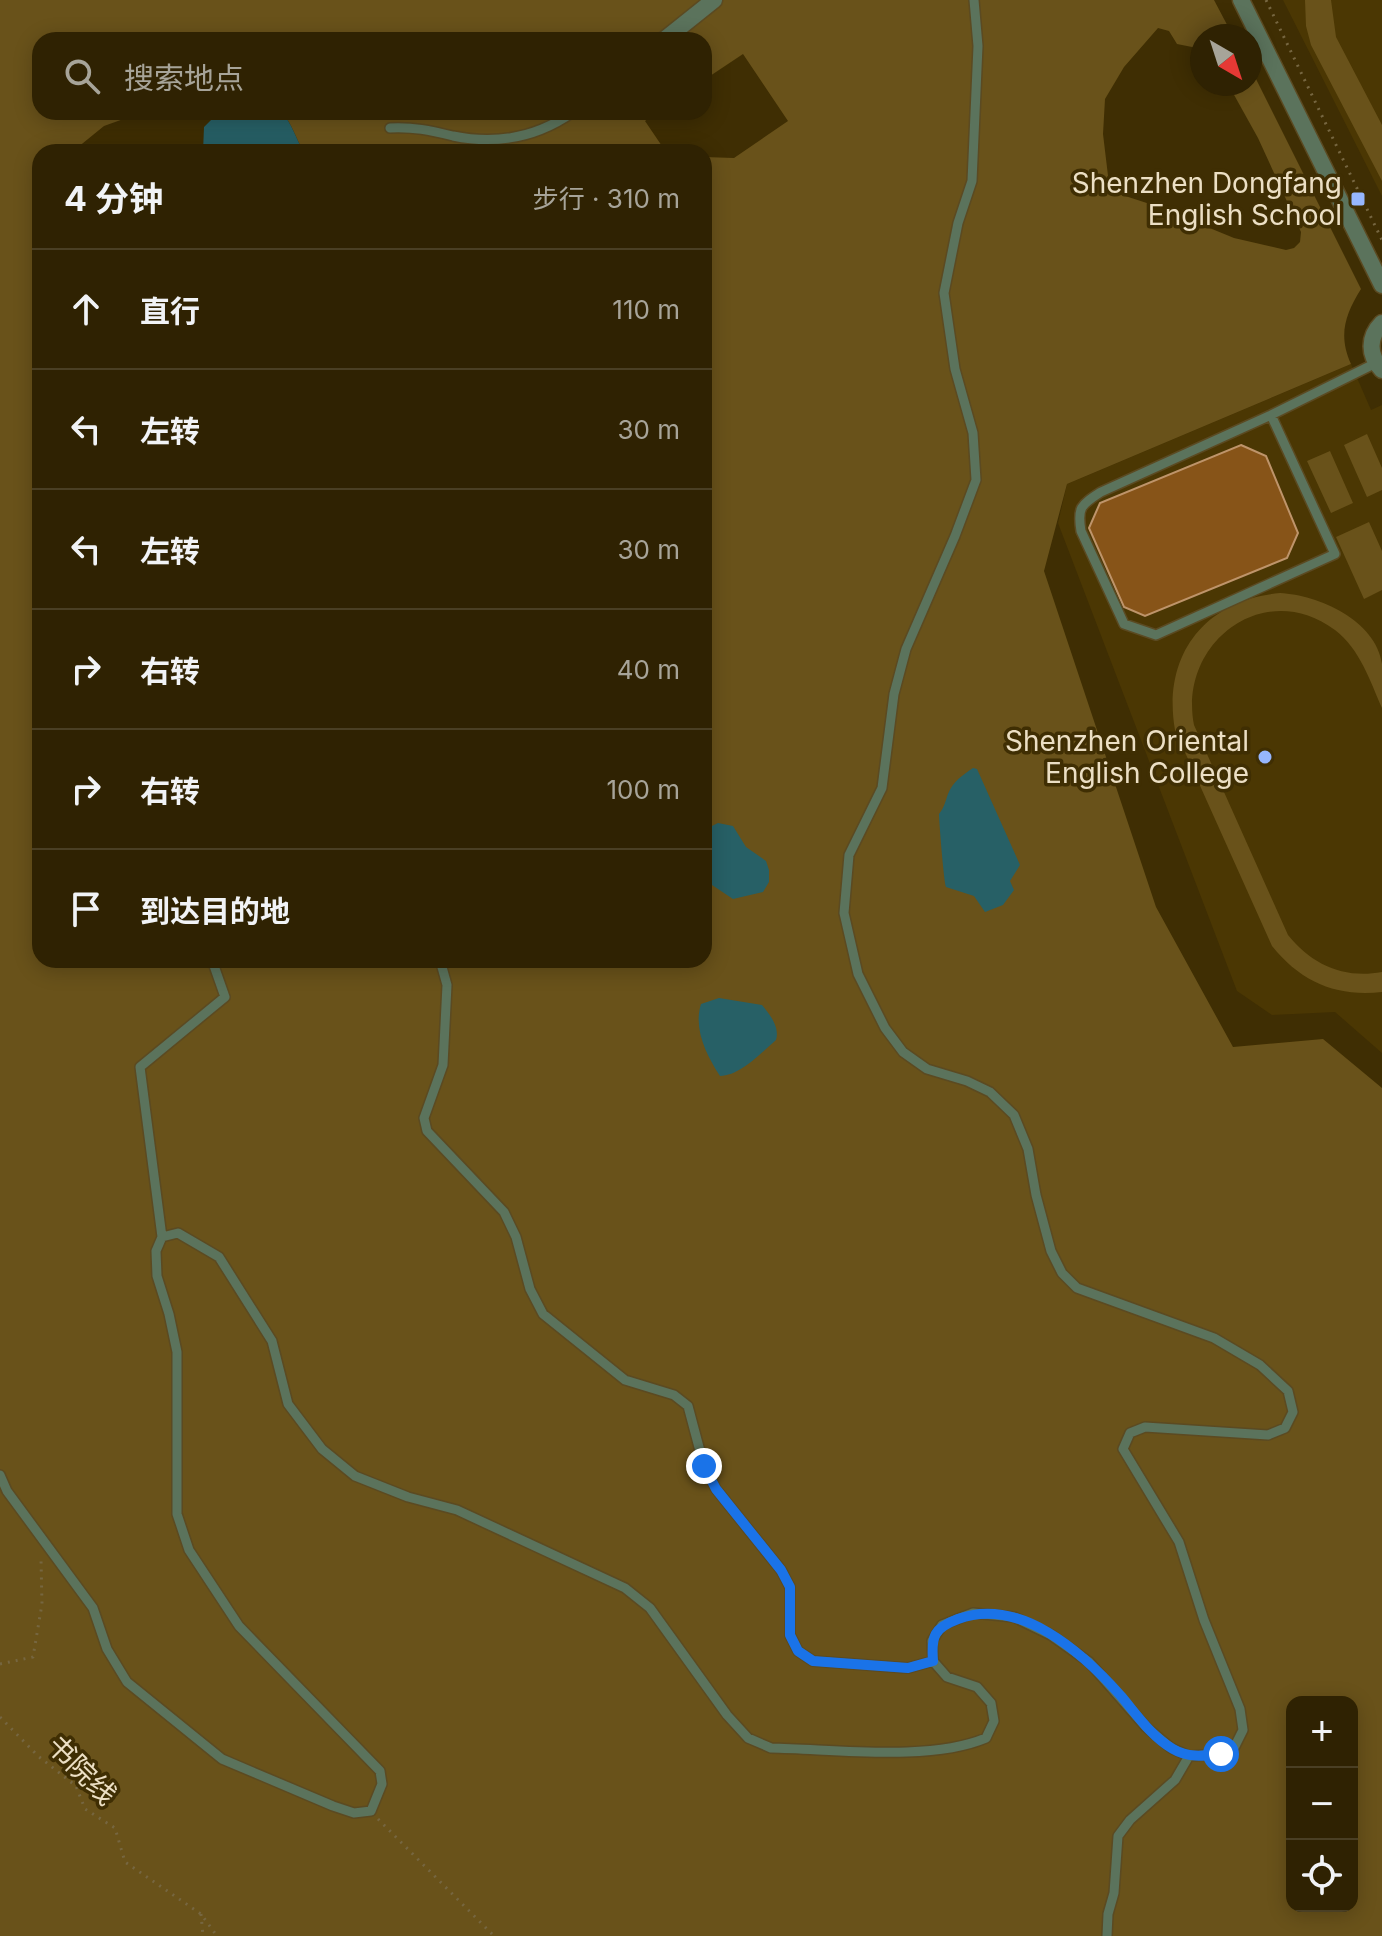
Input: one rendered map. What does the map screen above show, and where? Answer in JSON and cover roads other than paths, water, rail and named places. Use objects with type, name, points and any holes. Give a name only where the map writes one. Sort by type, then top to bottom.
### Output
[{"type":"street","points":[[674,32],[714,0]]},
{"type":"street","points":[[1241,0],[1382,285]]},
{"type":"street","points":[[1379,366],[1371,346],[1375,330],[1382,323]]},
{"type":"lane","points":[[162,1237],[178,1233],[219,1257],[272,1341],[288,1404],[322,1449],[355,1476],[408,1497],[457,1510],[625,1588],[650,1608],[727,1715],[748,1738],[771,1748],[922,1752],[967,1746],[986,1738],[994,1721],[991,1703],[977,1687],[947,1677],[933,1661],[932,1641],[942,1625],[973,1613],[1014,1617],[1051,1635],[1089,1662],[1146,1727],[1171,1748],[1189,1756],[1221,1754],[1235,1746],[1243,1730],[1240,1709],[1204,1620],[1179,1542],[1123,1449],[1130,1433],[1145,1427],[1268,1435],[1285,1428],[1293,1412],[1288,1391],[1260,1365],[1214,1338],[1096,1297],[1077,1288],[1062,1273],[1051,1251],[1028,1149],[1014,1115],[990,1092],[967,1081],[927,1069],[903,1052],[885,1028],[858,974],[844,913],[849,855],[882,788],[894,694],[906,649],[976,480],[973,433],[955,369],[944,293],[958,223],[972,181],[978,46],[974,0]]},
{"type":"lane","points":[[390,128],[424,127],[453,136],[493,141],[531,135],[561,120]]},
{"type":"lane","points":[[1271,415],[1335,554],[1156,635],[1124,624],[1081,531],[1078,515],[1083,503],[1101,492],[1379,366]]},
{"type":"lane","points":[[0,1475],[7,1491],[93,1608],[107,1649],[127,1682],[222,1759],[333,1806],[354,1813],[371,1811],[382,1784],[380,1771],[239,1626],[189,1550],[177,1514],[177,1352],[157,1276],[156,1251],[162,1237],[140,1067],[225,997],[215,968]]},
{"type":"lane","points":[[442,968],[447,985],[443,1065],[424,1118],[427,1131],[504,1212],[516,1237],[530,1289],[543,1314],[625,1380],[674,1395],[688,1406],[704,1466],[716,1489],[781,1570],[790,1587],[790,1635],[798,1651],[813,1661],[908,1668],[933,1661]]},
{"type":"lane","points":[[1107,1936],[1118,1836],[1130,1820],[1175,1780],[1189,1756]]},
{"type":"water","points":[[211,120],[287,120],[300,144],[203,144],[204,127]]},
{"type":"water","points":[[973,768],[977,769],[1020,865],[1010,881],[1014,890],[1003,905],[985,912],[974,896],[946,887],[941,839],[939,814],[950,789]]},
{"type":"water","points":[[718,823],[733,826],[746,847],[766,861],[769,882],[763,892],[733,899],[712,885],[712,826]]},
{"type":"water","points":[[719,998],[762,1005],[777,1030],[776,1040],[750,1063],[720,1076],[706,1051],[699,1023],[701,1004]]},
{"type":"place","name":"Shenzhen Dongfang English School","points":[[1358,199]]},
{"type":"place","name":"Shenzhen Oriental English College","points":[[1265,757]]}]
